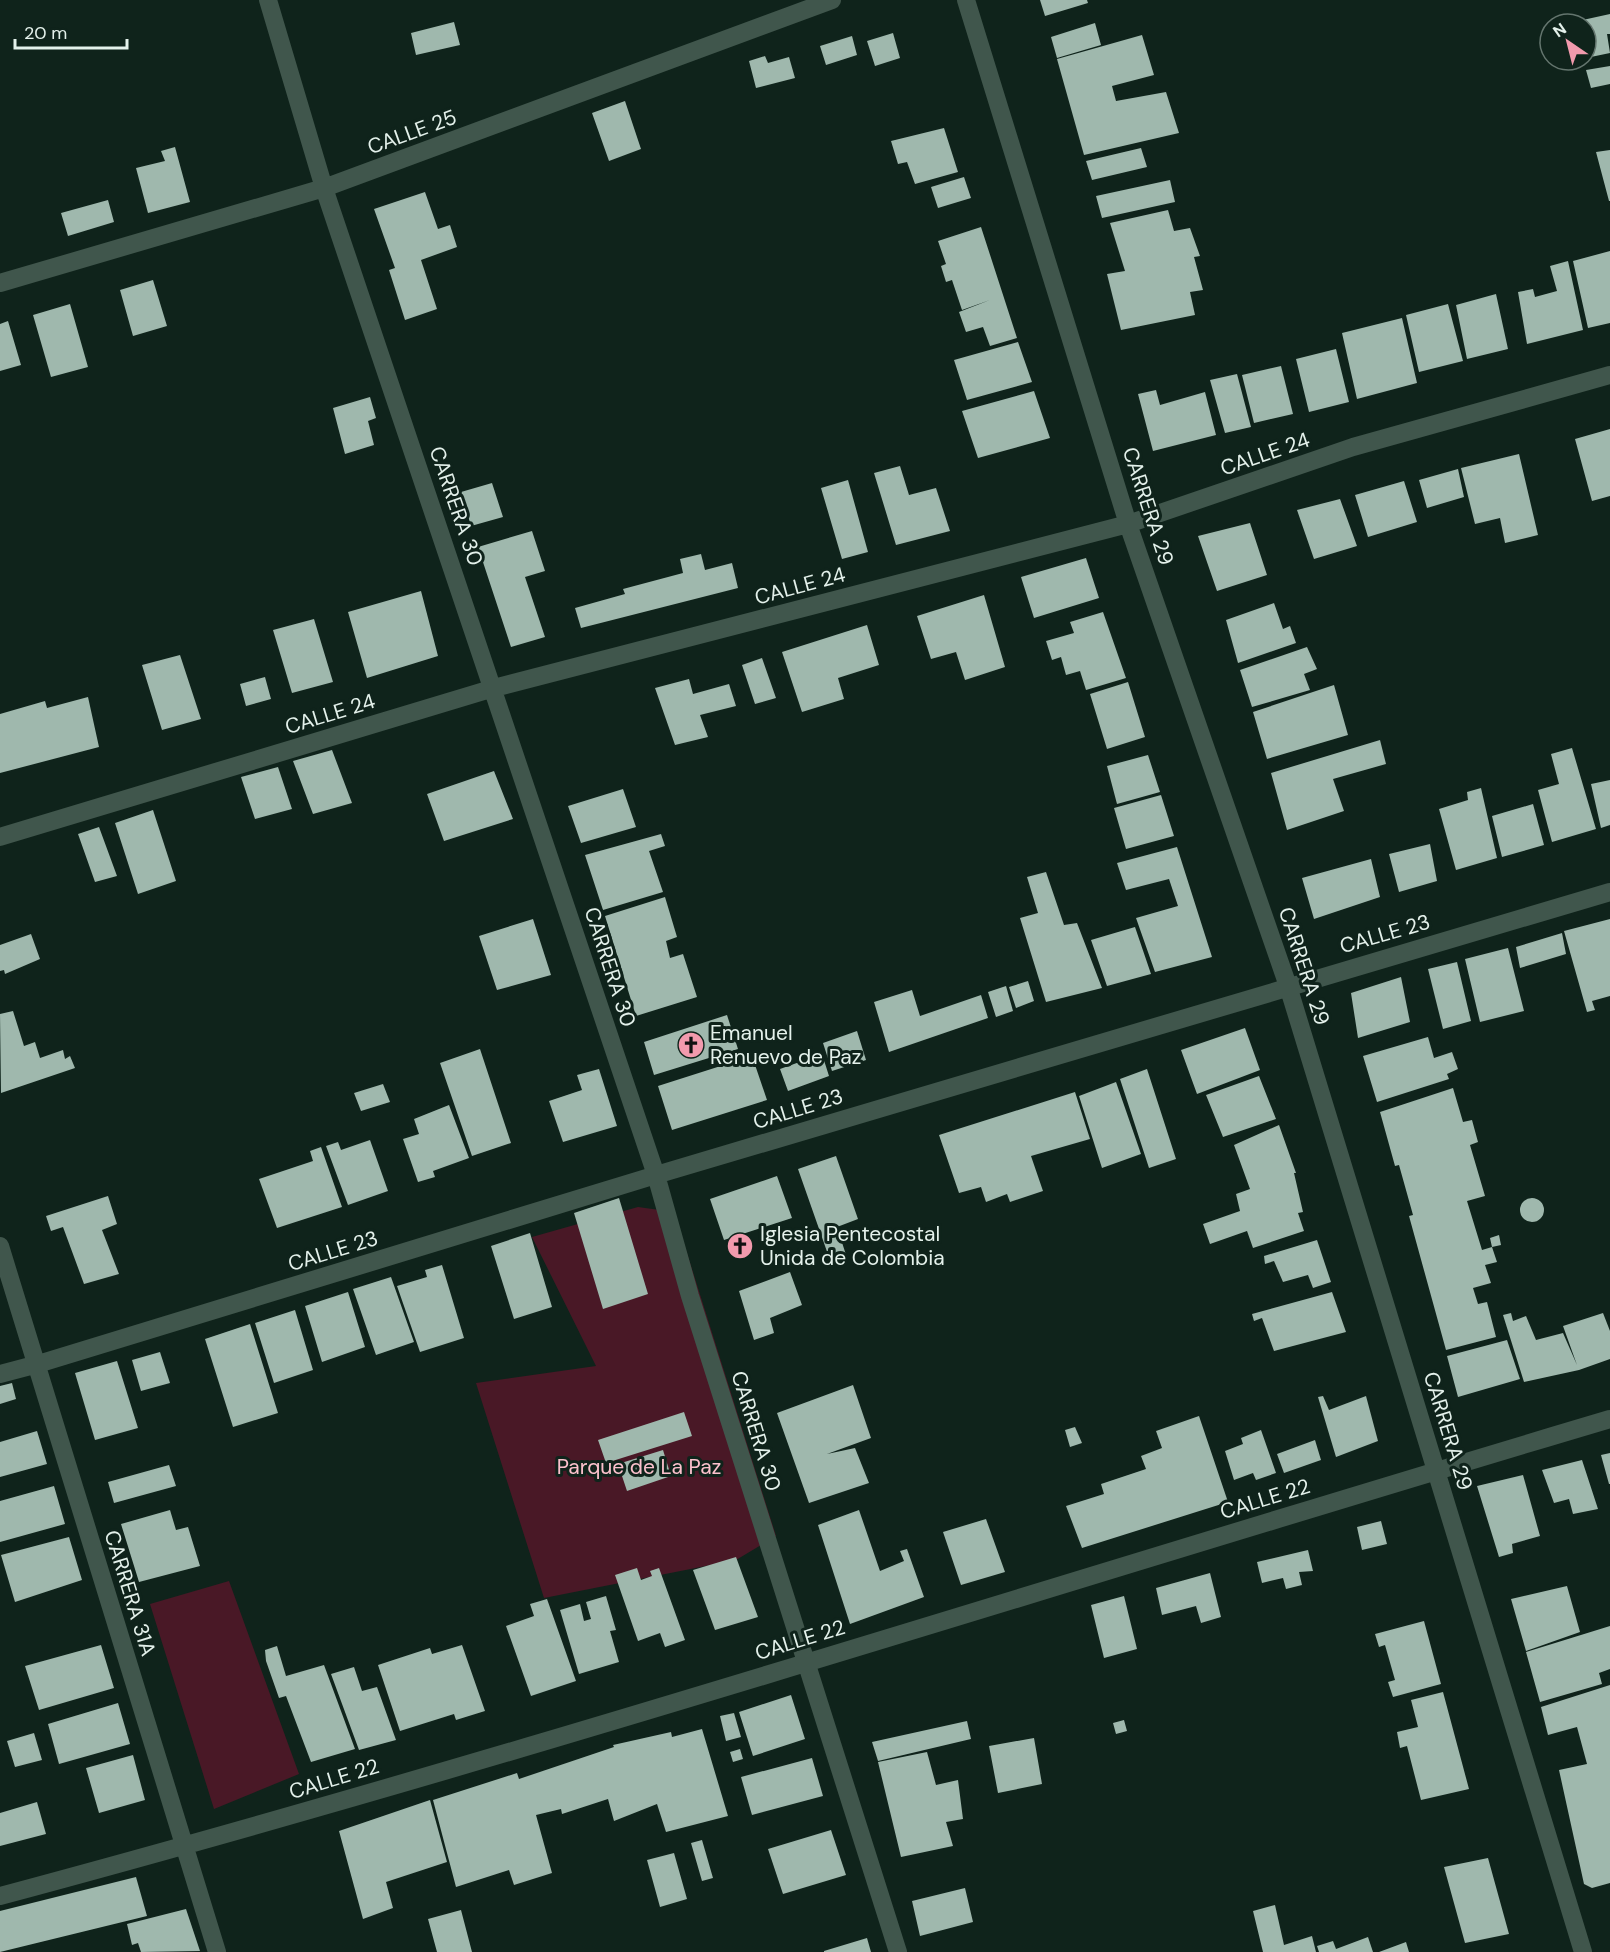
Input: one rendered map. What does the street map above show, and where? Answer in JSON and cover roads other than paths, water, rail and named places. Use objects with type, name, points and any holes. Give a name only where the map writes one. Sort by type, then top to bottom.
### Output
[{"type":"street","name":"CARRERA 30","points":[[268,0],[324,188],[656,1175],[690,1296],[898,1952]]},
{"type":"street","name":"CALLE 25","points":[[0,283],[324,188],[832,0]]},
{"type":"street","name":"CARRERA 29","points":[[966,0],[1128,524],[1288,986],[1583,1952]]},
{"type":"street","name":"CALLE 24","points":[[0,837],[494,688],[1128,524],[1353,447],[1610,375]]},
{"type":"street","name":"CALLE 23","points":[[0,1374],[656,1175],[1610,892]]},
{"type":"street","name":"CARRERA 31A","points":[[0,1246],[217,1952]]},
{"type":"street","name":"CALLE 22","points":[[0,1896],[183,1847],[1610,1419]]},
{"type":"place","name":"Emanuel Renuevo de Paz","points":[[691,1045]]},
{"type":"place","name":"Iglesia Pentecostal Unida de Colombia","points":[[740,1246]]},
{"type":"park label","name":"Parque de La Paz","points":[[639,1467]]}]
